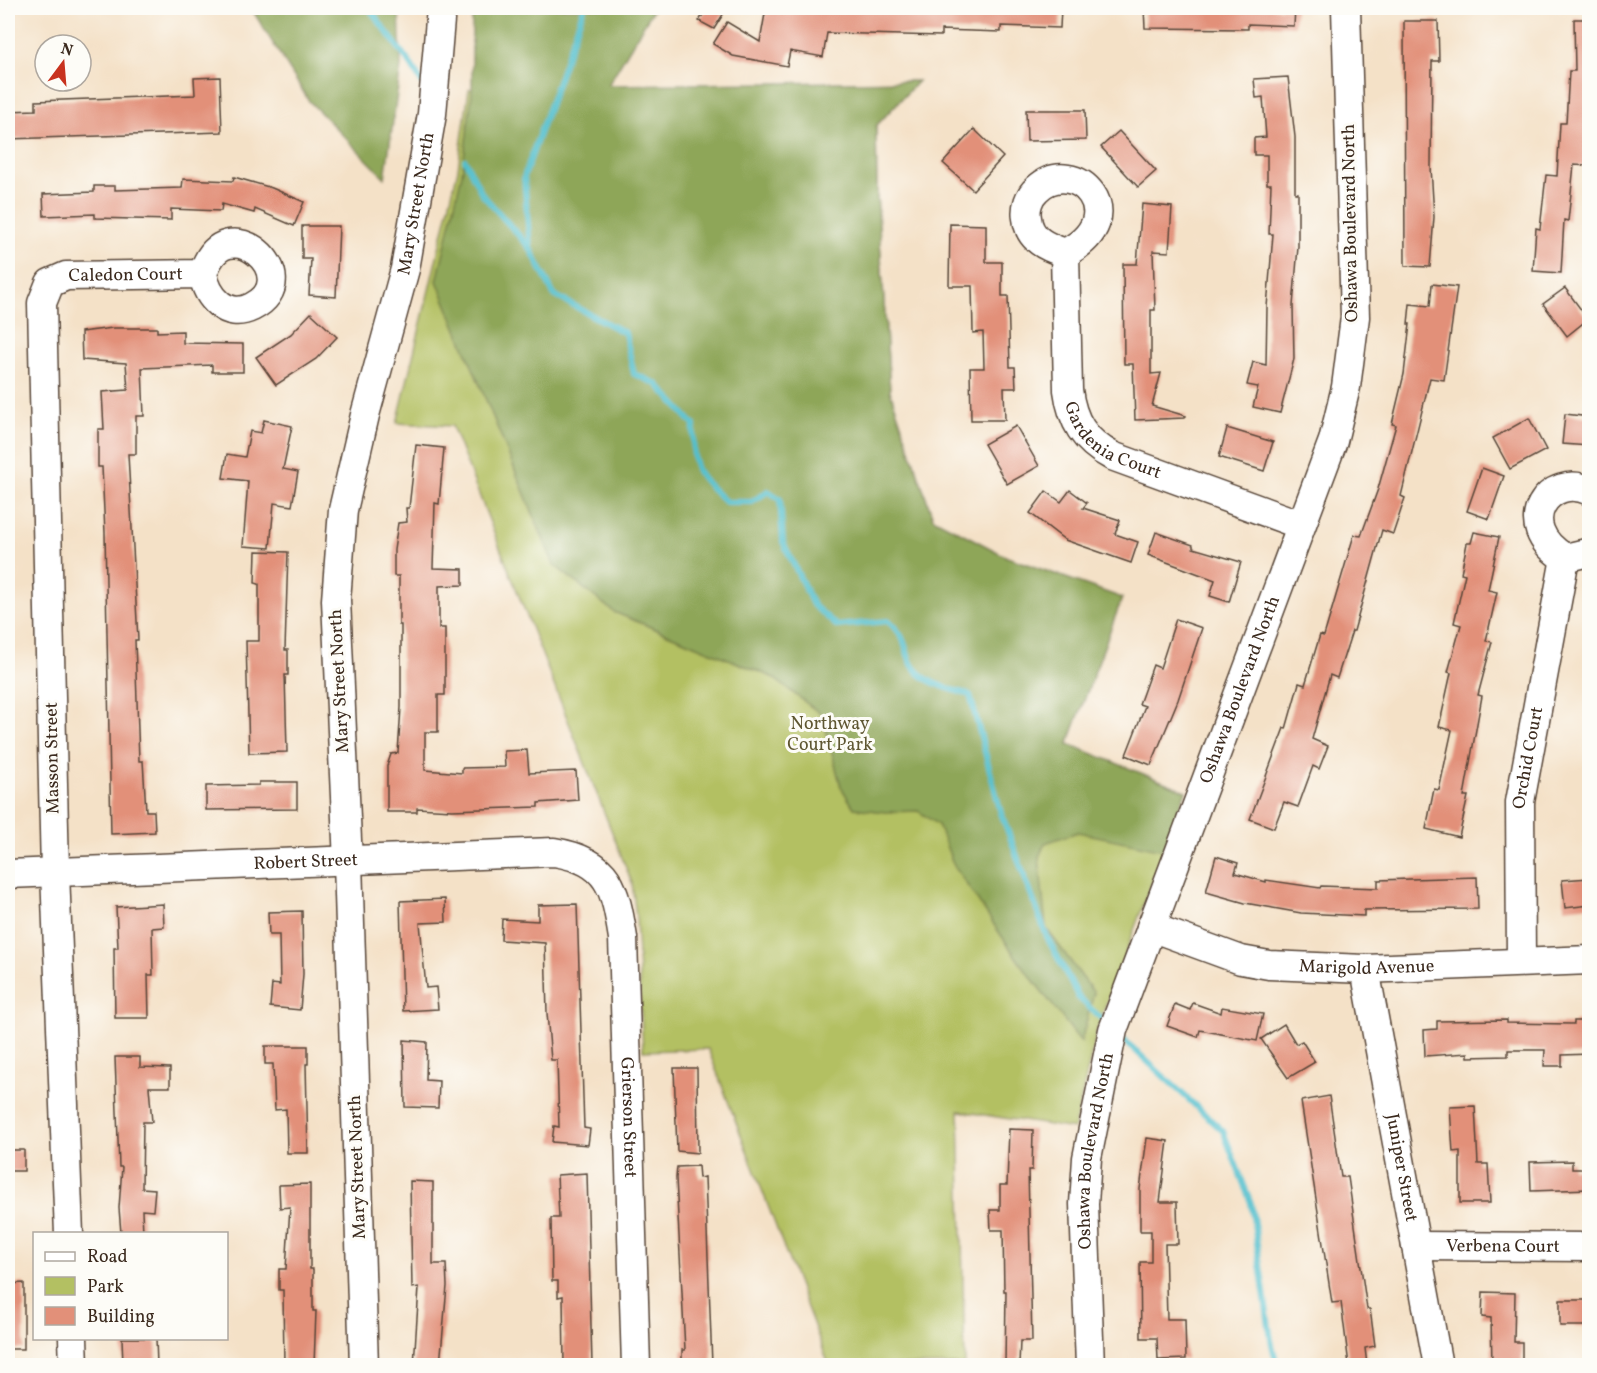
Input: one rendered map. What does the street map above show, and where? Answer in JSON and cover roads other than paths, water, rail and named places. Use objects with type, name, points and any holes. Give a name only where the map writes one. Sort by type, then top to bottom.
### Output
[{"type":"street","name":"Mary Street North","points":[[364,1365],[348,862],[336,600],[344,510],[365,415],[405,269],[432,114],[441,8]]},
{"type":"street","name":"Oshawa Boulevard North","points":[[1090,1365],[1084,1204],[1087,1158],[1113,1030],[1333,441],[1346,387],[1355,317],[1346,8]]},
{"type":"street","name":"Gardenia Court","points":[[1065,253],[1070,406],[1082,432],[1090,442],[1112,456],[1301,525]]},
{"type":"street","name":"Caledon Court","points":[[50,283],[66,276],[203,274]]},
{"type":"street","name":"Masson Street","points":[[50,283],[42,303],[55,872],[69,1232]]},
{"type":"street","name":"Orchid Court","points":[[1521,961],[1520,802],[1578,555],[1546,544],[1540,536],[1539,512],[1548,496],[1558,489],[1572,487],[1590,491]]},
{"type":"street","name":"Robert Street","points":[[8,874],[554,852],[580,856],[601,872]]},
{"type":"street","name":"Grierson Street","points":[[601,872],[617,899],[623,938],[636,1365]]},
{"type":"street","name":"Marigold Avenue","points":[[1151,927],[1241,960],[1269,965],[1365,969],[1590,960]]},
{"type":"street","name":"Juniper Street","points":[[1365,969],[1438,1365]]},
{"type":"street","name":"Verbena Court","points":[[1416,1246],[1590,1247]]},
{"type":"street","points":[[73,1340],[74,1365]]},
{"type":"waterway","points":[[369,8],[422,83]]},
{"type":"waterway","points":[[530,248],[524,177],[584,8]]},
{"type":"waterway","points":[[465,160],[482,194],[530,248],[554,295],[625,333],[634,374],[657,384],[694,425],[695,461],[697,469],[707,483],[726,502],[752,502],[768,491],[780,499],[783,542],[813,605],[837,626],[888,621],[900,634],[911,663],[920,674],[941,686],[970,695],[1001,813],[1047,937],[1079,998],[1101,1018]]},
{"type":"waterway","points":[[1125,1041],[1223,1131],[1251,1203],[1271,1340],[1277,1366]]},
{"type":"park label","name":"Northway Court Park","points":[[830,734]]}]
